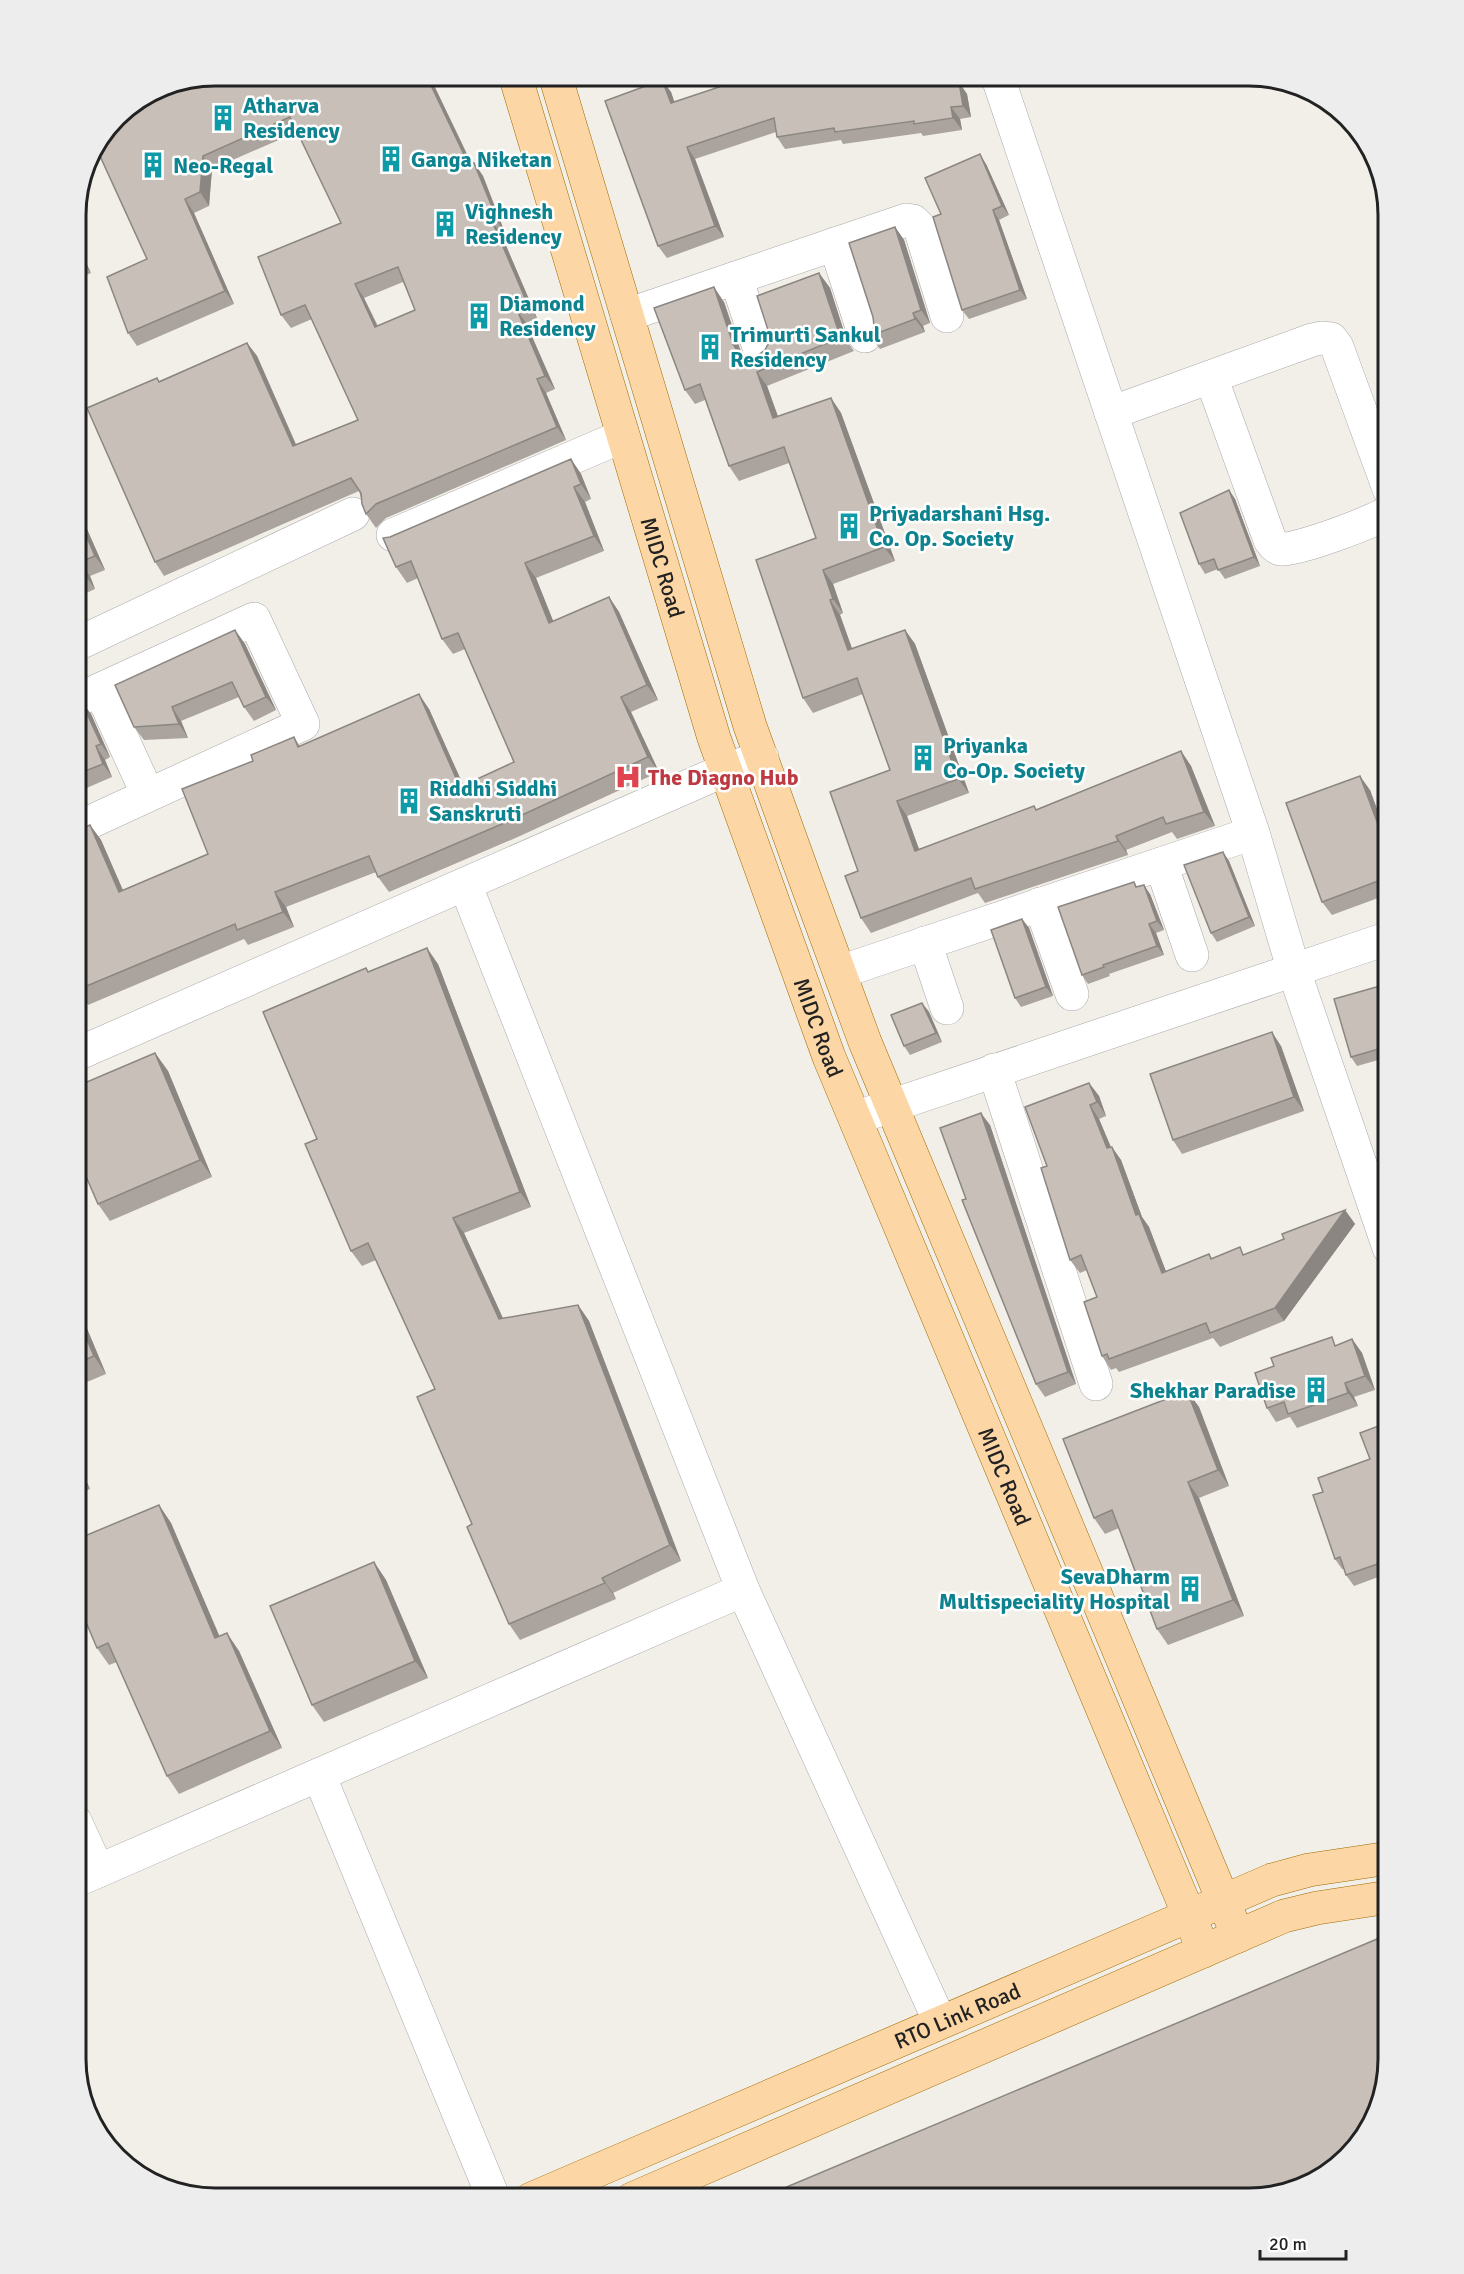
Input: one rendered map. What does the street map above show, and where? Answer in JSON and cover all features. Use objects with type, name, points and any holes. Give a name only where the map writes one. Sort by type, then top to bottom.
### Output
[{"type":"main road","name":"MIDC Road","points":[[518,85],[725,770],[829,1057],[1204,1951]]},
{"type":"main road","name":"MIDC Road","points":[[564,85],[627,315],[750,726],[891,1104],[1238,1936]]},
{"type":"main road","name":"RTO Link Road","points":[[556,2188],[1272,1880],[1378,1860]]},
{"type":"main road","name":"RTO Link Road","points":[[657,2188],[1284,1916],[1378,1899]]},
{"type":"street","points":[[1001,86],[1252,833],[1294,971],[1378,1216]]},
{"type":"street","points":[[627,315],[906,220],[913,221],[920,228],[947,316]]},
{"type":"street","points":[[835,244],[865,336]]},
{"type":"street","points":[[736,278],[761,353]]},
{"type":"street","points":[[1111,414],[1312,340],[1331,339],[1337,347],[1378,459]]},
{"type":"street","points":[[1211,377],[1270,540],[1275,546],[1281,549],[1298,546],[1378,518]]},
{"type":"street","points":[[393,536],[623,436]]},
{"type":"street","points":[[86,640],[353,514]]},
{"type":"street","points":[[86,824],[303,724],[254,619],[87,696],[148,795]]},
{"type":"street","points":[[86,1049],[725,770],[762,757]]},
{"type":"street","points":[[840,972],[1252,833]]},
{"type":"street","points":[[1161,864],[1192,955]]},
{"type":"street","points":[[465,884],[743,1590],[940,2022]]},
{"type":"street","points":[[1040,904],[1072,994]]},
{"type":"street","points":[[855,1118],[1378,942]]},
{"type":"street","points":[[925,943],[947,1008]]},
{"type":"street","points":[[994,1070],[1096,1384]]},
{"type":"street","points":[[87,1876],[743,1590]]},
{"type":"street","points":[[320,1775],[489,2188]]},
{"type":"building","points":[[215,85],[431,85],[469,165],[474,163],[490,202],[496,219],[492,221],[528,305],[517,310],[545,376],[537,379],[557,427],[376,504],[366,514],[361,493],[351,478],[155,562],[87,408],[157,378],[159,382],[247,343],[293,446],[358,420],[305,305],[281,315],[258,257],[341,223],[290,117],[203,156],[200,192],[185,199],[225,291],[128,333],[107,277],[147,259],[100,156],[112,136],[143,107],[173,92]],"holes":[[[398,267],[415,310],[375,327],[355,284]]]},
{"type":"building","points":[[647,85],[664,85],[671,103],[724,85],[960,86],[963,106],[951,107],[953,118],[835,132],[834,128],[777,137],[774,118],[687,147],[715,226],[658,246],[605,101]]},
{"type":"building","points":[[980,154],[1002,206],[993,210],[1020,290],[962,310],[933,217],[941,214],[925,178]]},
{"type":"building","points":[[895,227],[921,310],[913,313],[915,319],[870,336],[874,326],[873,317],[849,243]]},
{"type":"building","points":[[819,273],[837,327],[844,336],[757,372],[773,418],[831,398],[884,547],[823,570],[833,599],[830,600],[848,650],[905,630],[958,779],[897,801],[915,851],[1034,806],[1036,810],[1181,751],[1204,812],[1166,824],[1163,817],[1116,836],[1118,841],[975,889],[971,878],[861,918],[845,876],[858,871],[830,792],[890,770],[857,678],[803,698],[756,560],[816,538],[784,447],[729,466],[700,384],[685,390],[654,308],[714,287],[733,344],[738,352],[747,357],[757,356],[765,350],[769,342],[769,333],[757,296]]},
{"type":"building","points":[[571,459],[581,484],[574,487],[594,536],[525,563],[549,623],[609,597],[647,685],[621,697],[648,757],[509,821],[378,877],[369,856],[275,892],[283,912],[237,930],[235,924],[86,986],[86,827],[90,825],[119,892],[208,854],[182,789],[253,761],[251,755],[294,737],[298,747],[419,694],[460,787],[514,762],[458,633],[442,639],[411,561],[396,567],[383,538]]},
{"type":"building","points":[[1229,490],[1254,557],[1218,570],[1214,559],[1199,564],[1180,513]]},
{"type":"building","points":[[86,535],[95,556],[86,560]]},
{"type":"building","points":[[235,630],[266,697],[244,707],[232,682],[172,707],[179,724],[134,727],[115,685]]},
{"type":"building","points":[[86,711],[101,744],[96,746],[103,764],[86,771]]},
{"type":"building","points":[[1360,776],[1378,824],[1378,881],[1322,902],[1286,803]]},
{"type":"building","points":[[1223,852],[1249,917],[1211,933],[1184,865]]},
{"type":"building","points":[[1134,882],[1136,887],[1144,885],[1157,921],[1149,924],[1157,946],[1082,975],[1058,907]]},
{"type":"building","points":[[1022,919],[1046,987],[1015,998],[991,930]]},
{"type":"building","points":[[427,948],[520,1192],[453,1218],[499,1319],[578,1305],[670,1545],[602,1578],[605,1583],[509,1624],[467,1527],[472,1524],[417,1397],[435,1389],[368,1243],[351,1251],[305,1144],[317,1139],[263,1012],[366,968],[368,972]]},
{"type":"building","points":[[1378,987],[1378,1049],[1351,1057],[1334,999]]},
{"type":"building","points":[[922,1003],[936,1033],[904,1046],[891,1015]]},
{"type":"building","points":[[1272,1032],[1294,1097],[1173,1140],[1150,1074]]},
{"type":"building","points":[[155,1053],[200,1160],[98,1204],[85,1175],[86,1083]]},
{"type":"building","points":[[1089,1083],[1097,1102],[1090,1105],[1107,1148],[1112,1147],[1136,1215],[1139,1214],[1162,1273],[1209,1254],[1211,1259],[1240,1247],[1243,1255],[1284,1239],[1282,1234],[1345,1210],[1275,1308],[1210,1333],[1206,1323],[1109,1359],[1107,1354],[1102,1356],[1084,1302],[1097,1297],[1081,1255],[1070,1260],[1041,1168],[1047,1166],[1025,1107]]},
{"type":"building","points":[[981,1113],[1068,1372],[1036,1384],[962,1200],[966,1199],[940,1128]]},
{"type":"building","points":[[85,1336],[94,1356],[85,1360]]},
{"type":"building","name":"Shekhar Paradise","points":[[1332,1337],[1335,1346],[1352,1339],[1365,1376],[1345,1383],[1348,1393],[1288,1414],[1284,1402],[1267,1408],[1255,1373],[1274,1366],[1271,1358]]},
{"type":"building","points":[[1187,1391],[1218,1470],[1188,1482],[1233,1600],[1157,1629],[1112,1510],[1094,1518],[1063,1439]]},
{"type":"building","points":[[1378,1426],[1378,1564],[1346,1575],[1340,1557],[1335,1559],[1313,1495],[1323,1492],[1318,1478],[1370,1459],[1360,1433]]},
{"type":"building","points":[[159,1505],[215,1638],[227,1633],[270,1731],[167,1776],[108,1643],[97,1648],[85,1620],[85,1536]]},
{"type":"building","points":[[374,1562],[415,1661],[312,1705],[270,1606]]},
{"type":"building","points":[[1378,1939],[1378,2059],[1372,2101],[1357,2131],[1334,2156],[1321,2167],[1291,2182],[1249,2188],[784,2188]]},
{"type":"place","name":"Atharva Residency","points":[[223,118]]},
{"type":"place","name":"Ganga Niketan","points":[[391,159]]},
{"type":"place","name":"Neo-Regal","points":[[153,165]]},
{"type":"place","name":"Vighnesh Residency","points":[[445,224]]},
{"type":"place","name":"Diamond Residency","points":[[479,316]]},
{"type":"place","name":"Trimurti Sankul Residency","points":[[710,347]]},
{"type":"place","name":"Priyadarshani Hsg. Co. Op. Society","points":[[849,526]]},
{"type":"place","name":"Priyanka Co-Op. Society","points":[[923,758]]},
{"type":"place","name":"The Diagno Hub","points":[[628,777]]},
{"type":"place","name":"Riddhi Siddhi Sanskruti","points":[[409,801]]},
{"type":"place","name":"Shekhar Paradise","points":[[1316,1390]]},
{"type":"place","name":"SevaDharm Multispeciality Hospital","points":[[1190,1589]]}]
